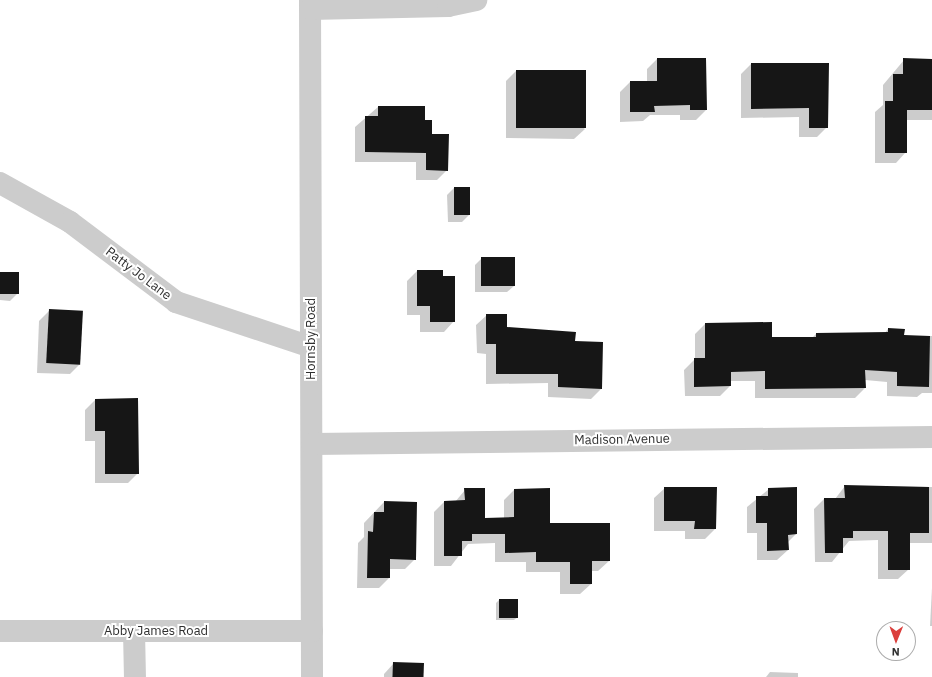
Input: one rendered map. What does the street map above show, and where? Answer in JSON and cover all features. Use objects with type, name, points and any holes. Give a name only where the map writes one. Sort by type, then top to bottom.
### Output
[{"type":"street","points":[[310,4],[448,6],[476,0]]},
{"type":"street","name":"Hornsby Road","points":[[310,4],[312,677]]},
{"type":"street","name":"Patty Jo Lane","points":[[0,183],[70,222],[176,302],[311,347]]},
{"type":"street","name":"Madison Avenue","points":[[312,444],[932,437]]},
{"type":"street","name":"Abby James Road","points":[[0,631],[312,631]]},
{"type":"street","points":[[134,631],[135,677]]},
{"type":"building","points":[[657,58],[706,58],[707,110],[690,110],[690,105],[654,106],[655,112],[630,112],[630,81],[657,81]]},
{"type":"building","points":[[903,58],[932,59],[932,110],[907,110],[907,153],[885,153],[885,101],[893,101],[893,74],[903,74]]},
{"type":"building","points":[[751,63],[829,63],[828,128],[809,128],[809,108],[751,109]]},
{"type":"building","points":[[516,70],[586,70],[586,128],[516,128]]},
{"type":"building","points":[[378,106],[425,106],[425,120],[432,120],[432,134],[449,134],[448,171],[426,170],[426,153],[365,152],[365,116],[378,116]]},
{"type":"building","points":[[454,187],[470,187],[470,215],[454,215]]},
{"type":"building","points":[[481,257],[515,257],[515,286],[481,286]]},
{"type":"building","points":[[417,270],[443,270],[443,276],[455,276],[455,322],[430,322],[430,306],[417,306]]},
{"type":"building","points":[[0,272],[19,272],[19,294],[0,294]]},
{"type":"building","points":[[49,309],[83,311],[80,365],[46,363]]},
{"type":"building","points":[[486,314],[507,314],[507,327],[576,332],[575,341],[603,342],[602,389],[558,387],[558,374],[496,374],[496,344],[486,344]]},
{"type":"building","points":[[772,322],[772,337],[816,337],[816,333],[888,332],[888,328],[905,329],[904,335],[930,336],[929,387],[897,386],[897,372],[865,370],[866,388],[765,389],[765,371],[731,372],[731,386],[694,387],[694,358],[705,358],[705,323]]},
{"type":"building","points":[[138,398],[139,474],[105,474],[105,431],[95,431],[95,399]]},
{"type":"building","points":[[844,485],[929,487],[929,533],[910,533],[910,570],[888,570],[888,531],[853,531],[853,538],[843,538],[843,553],[825,553],[824,498],[845,498]]},
{"type":"building","points":[[664,487],[717,487],[716,529],[694,529],[695,521],[664,521]]},
{"type":"building","points":[[797,487],[797,534],[788,535],[789,550],[767,551],[767,523],[756,523],[756,496],[768,496],[768,488]]},
{"type":"building","points":[[464,488],[485,488],[485,518],[514,517],[514,489],[550,488],[550,523],[610,523],[610,561],[592,561],[592,584],[570,584],[570,562],[536,562],[536,552],[505,553],[505,534],[472,534],[472,541],[462,541],[462,556],[444,556],[444,501],[465,500]]},
{"type":"building","points":[[384,501],[417,502],[416,560],[390,559],[390,578],[367,578],[368,531],[373,532],[374,512],[384,512]]},
{"type":"building","points":[[499,599],[518,599],[518,618],[499,618]]},
{"type":"building","points":[[393,662],[424,663],[423,677],[392,677]]}]
